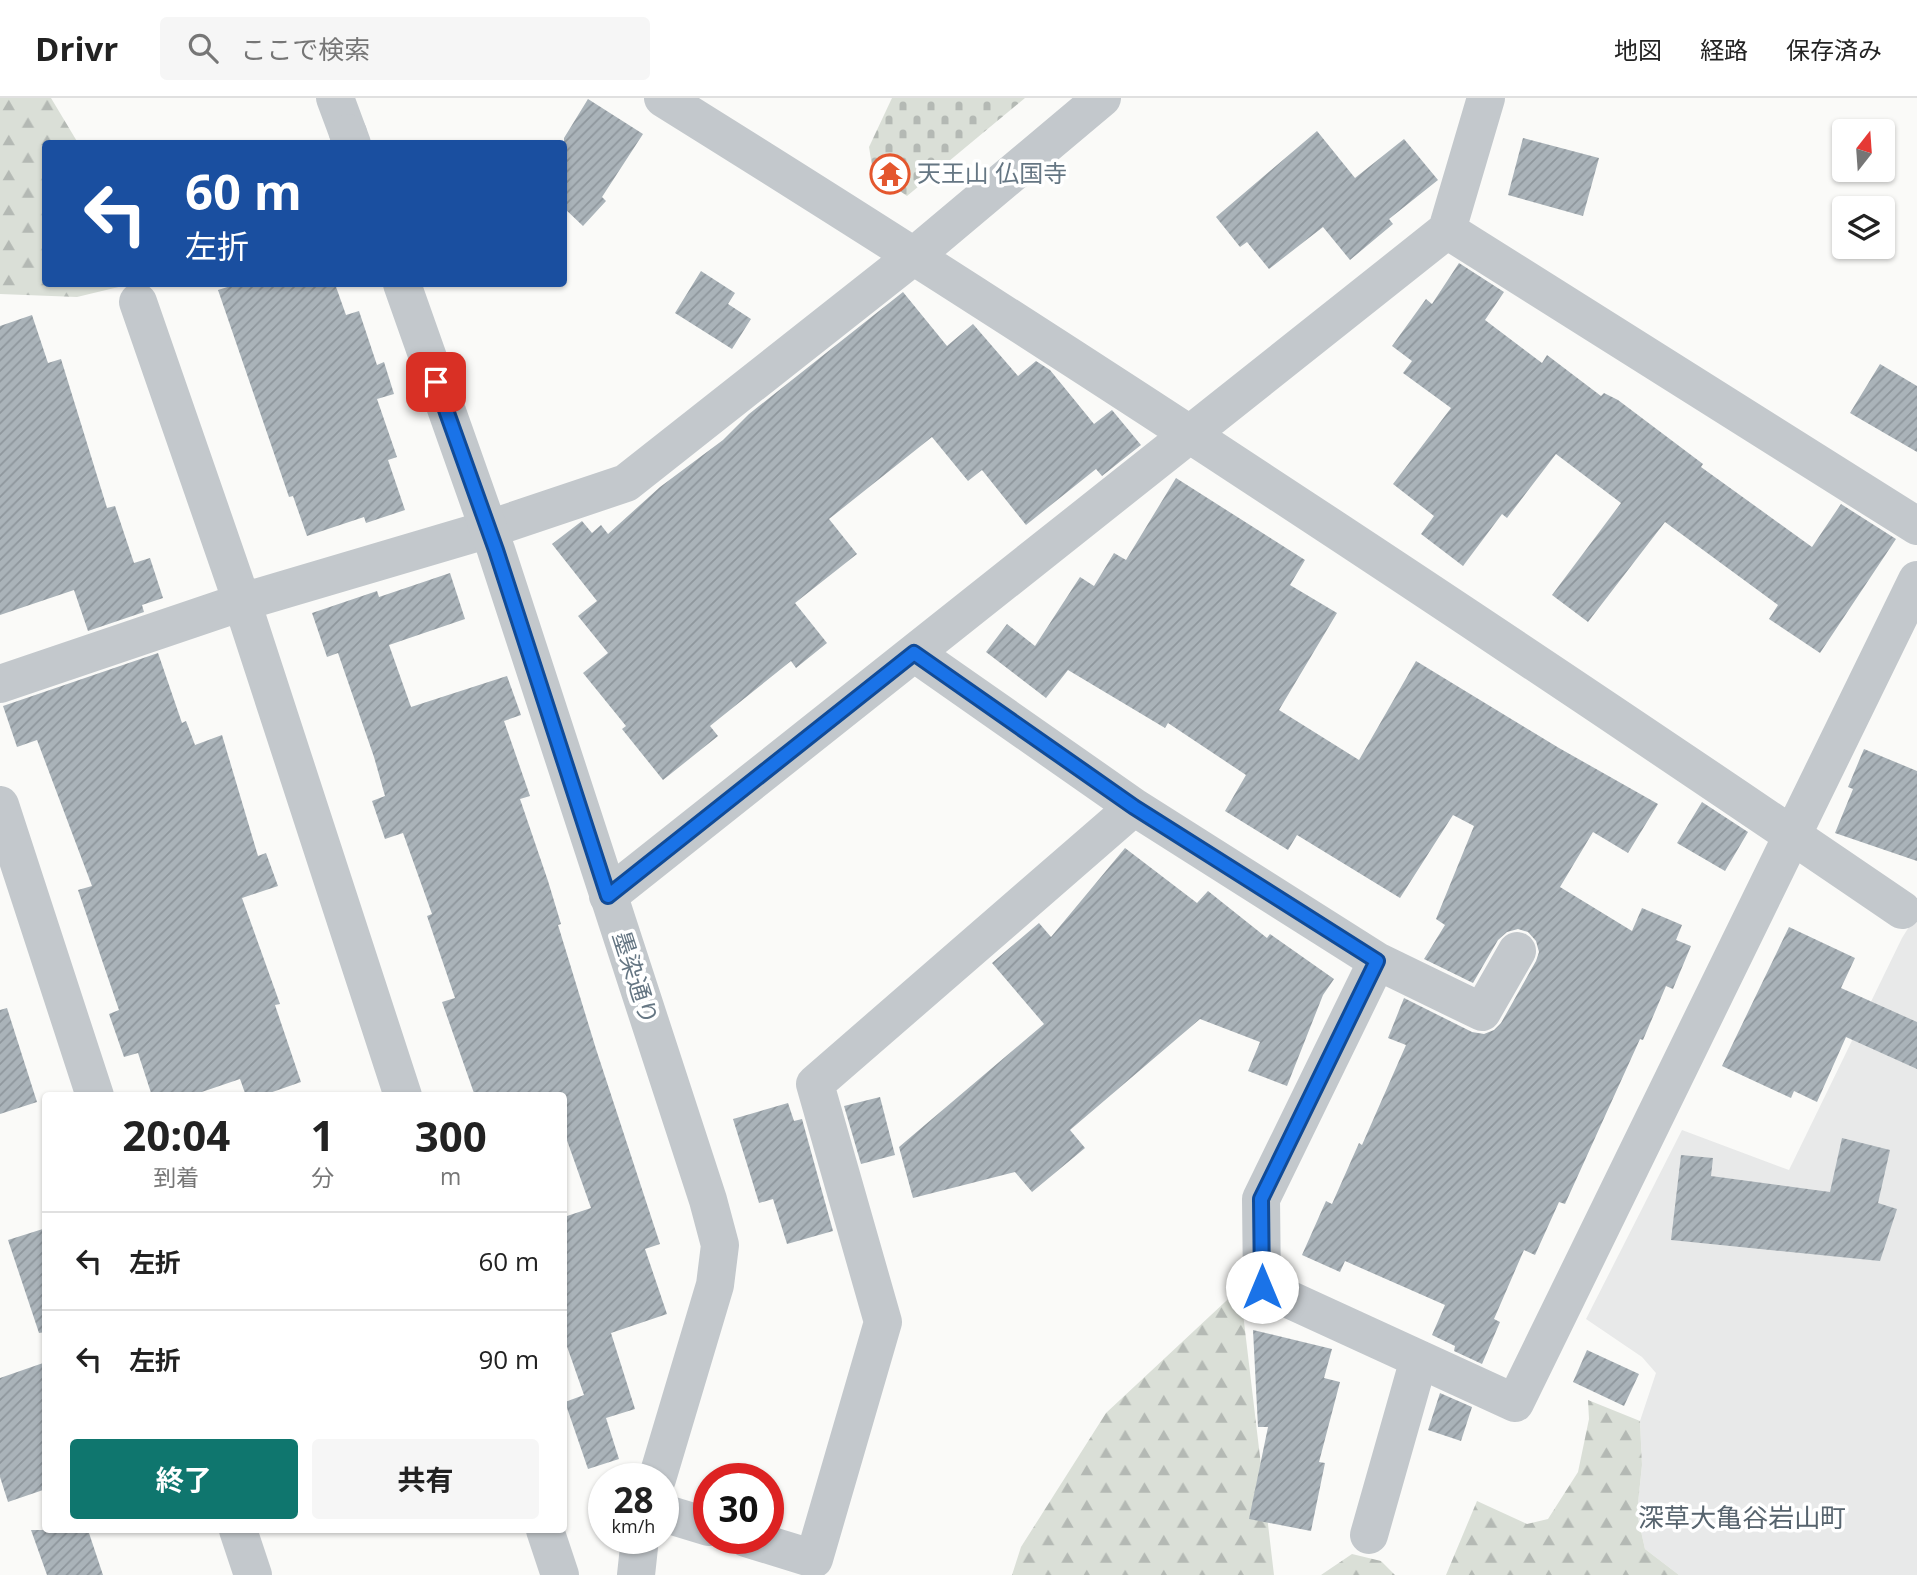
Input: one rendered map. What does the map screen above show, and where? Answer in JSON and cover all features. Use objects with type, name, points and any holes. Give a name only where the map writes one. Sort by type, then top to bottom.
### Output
[{"type":"street","points":[[663,98],[915,255],[1190,434],[1902,910]]},
{"type":"street","points":[[0,684],[242,602],[489,529],[626,483],[915,255],[1102,98]]},
{"type":"street","points":[[608,896],[1447,230],[1486,98]]},
{"type":"street","points":[[1447,230],[1917,526]]},
{"type":"street","name":"墨染通り","points":[[403,287],[489,529],[708,1200],[720,1245],[715,1286],[662,1463]]},
{"type":"street","points":[[138,302],[242,602],[402,1092]]},
{"type":"street","points":[[1377,961],[1261,1199],[1262,1287],[1515,1403],[1917,580]]},
{"type":"street","points":[[914,653],[1134,807],[1377,961],[1482,1012],[1517,951]]},
{"type":"street","points":[[0,805],[94,1092]]},
{"type":"street","points":[[784,1550],[814,1559],[883,1322],[815,1084],[1134,807]]},
{"type":"street","points":[[1368,1535],[1419,1359]]},
{"type":"street","points":[[239,1533],[253,1575]]},
{"type":"street","points":[[546,1533],[560,1575]]},
{"type":"street","points":[[636,1575],[638,1554]]},
{"type":"shaded area","points":[[1917,914],[1917,1575],[1679,1575],[1645,1549],[1637,1513],[1642,1465],[1640,1421],[1656,1373],[1642,1357],[1586,1319],[1682,1130],[1789,1170],[1902,938]]},
{"type":"green space","points":[[0,98],[51,98],[76,140],[42,140],[42,287],[119,287],[77,297],[0,294]]},
{"type":"green space","points":[[892,98],[1025,98],[907,196],[873,172],[869,147]]},
{"type":"green space","points":[[1240,1288],[1274,1575],[1012,1575],[1021,1547],[1106,1413]]},
{"type":"green space","points":[[1588,1400],[1640,1421],[1642,1465],[1637,1513],[1645,1549],[1679,1575],[1446,1575],[1477,1501],[1527,1524],[1548,1519],[1578,1472],[1589,1419]]},
{"type":"green space","points":[[1352,1554],[1381,1561],[1395,1575],[1321,1575]]},
{"type":"building","points":[[588,99],[643,134],[602,197],[606,201],[583,226],[567,211],[567,140],[564,138]]},
{"type":"building","points":[[1317,131],[1355,178],[1404,139],[1438,180],[1389,219],[1393,224],[1350,260],[1323,227],[1269,269],[1247,242],[1240,247],[1216,217]]},
{"type":"building","points":[[1523,138],[1599,158],[1583,216],[1508,195]]},
{"type":"building","points":[[1459,263],[1504,292],[1485,320],[1542,363],[1547,355],[1601,396],[1604,393],[1618,400],[1703,464],[1701,467],[1812,547],[1841,504],[1896,539],[1820,653],[1769,619],[1778,605],[1665,522],[1588,622],[1552,595],[1621,503],[1556,454],[1507,518],[1502,514],[1463,566],[1421,534],[1434,516],[1393,484],[1451,408],[1403,373],[1412,361],[1392,346],[1426,299],[1432,304]]},
{"type":"building","points":[[701,271],[735,293],[728,304],[751,319],[732,349],[675,313]]},
{"type":"building","points":[[228,287],[336,287],[346,315],[359,311],[377,365],[384,362],[394,394],[377,399],[397,457],[388,460],[405,510],[366,523],[364,517],[307,536],[293,496],[289,497],[218,290]]},
{"type":"building","points":[[903,292],[947,346],[973,324],[1018,376],[1036,361],[1050,370],[1094,424],[1112,410],[1141,445],[1102,476],[1096,469],[1026,525],[982,470],[968,481],[932,437],[829,519],[857,554],[795,603],[827,643],[796,668],[791,661],[710,726],[718,736],[663,780],[622,729],[626,726],[583,673],[608,653],[578,616],[597,601],[552,544],[582,521],[592,533],[601,525],[608,534],[660,487],[723,440],[749,414]]},
{"type":"building","points":[[32,315],[48,363],[61,359],[107,508],[115,506],[134,563],[150,558],[163,598],[142,605],[144,612],[88,631],[74,590],[0,615],[0,326]]},
{"type":"building","points":[[1880,364],[1917,386],[1917,452],[1850,413]]},
{"type":"building","points":[[1176,478],[1305,560],[1290,585],[1337,613],[1279,710],[1359,760],[1416,661],[1559,748],[1658,804],[1628,853],[1593,832],[1560,887],[1632,931],[1642,908],[1682,925],[1676,940],[1691,946],[1673,989],[1666,986],[1643,1040],[1640,1039],[1565,1204],[1559,1202],[1535,1255],[1524,1250],[1494,1319],[1500,1322],[1482,1364],[1454,1351],[1455,1346],[1432,1335],[1445,1305],[1345,1261],[1340,1272],[1302,1255],[1326,1201],[1332,1204],[1359,1143],[1362,1145],[1406,1045],[1388,1038],[1404,998],[1472,1032],[1484,1034],[1501,1023],[1536,961],[1539,952],[1536,941],[1528,932],[1518,929],[1507,932],[1498,940],[1473,983],[1424,959],[1445,925],[1436,919],[1474,826],[1453,815],[1400,898],[1297,835],[1288,850],[1225,811],[1246,775],[1168,723],[1165,728],[1068,670],[1046,698],[986,652],[1007,624],[1035,646],[1080,577],[1094,586],[1114,553],[1126,560]]},
{"type":"building","points":[[450,573],[465,619],[389,645],[411,707],[507,676],[521,715],[504,721],[530,796],[520,799],[548,881],[561,924],[558,925],[596,1049],[660,1244],[645,1249],[667,1314],[611,1333],[635,1409],[606,1418],[619,1459],[607,1463],[588,1463],[588,1469],[567,1408],[567,1401],[584,1395],[567,1347],[567,1216],[591,1208],[567,1140],[567,1092],[474,1092],[442,1002],[455,998],[427,916],[432,914],[403,833],[385,839],[372,801],[385,796],[374,757],[338,653],[327,657],[312,613],[377,591],[379,597]]},
{"type":"building","points":[[158,653],[182,723],[186,721],[195,745],[222,735],[258,856],[266,853],[278,886],[242,898],[280,1004],[275,1005],[301,1082],[272,1092],[245,1092],[240,1079],[202,1092],[151,1092],[138,1053],[124,1057],[109,1014],[119,1010],[78,890],[92,886],[37,740],[17,747],[3,706]]},
{"type":"building","points":[[1864,749],[1917,771],[1917,861],[1835,833],[1853,789],[1848,787]]},
{"type":"building","points":[[1702,802],[1748,832],[1725,871],[1677,843]]},
{"type":"building","points":[[1125,848],[1197,903],[1208,891],[1267,938],[1270,934],[1334,979],[1323,995],[1287,1086],[1248,1071],[1260,1042],[1200,1019],[1070,1130],[1085,1148],[1032,1192],[1015,1172],[913,1198],[899,1147],[1044,1024],[992,963],[1039,923],[1051,937]]},
{"type":"building","points":[[1789,927],[1855,958],[1841,988],[1917,1022],[1917,1069],[1846,1037],[1817,1102],[1794,1091],[1791,1098],[1722,1066]]},
{"type":"building","points":[[7,1008],[37,1102],[0,1114],[0,1010]]},
{"type":"building","points":[[880,1097],[895,1155],[861,1164],[844,1106]]},
{"type":"building","points":[[788,1103],[794,1121],[802,1119],[833,1231],[787,1244],[773,1199],[759,1203],[733,1119]]},
{"type":"building","points":[[1842,1138],[1890,1150],[1878,1203],[1897,1209],[1880,1261],[1671,1240],[1681,1155],[1713,1158],[1711,1176],[1830,1192]]},
{"type":"building","points":[[42,1229],[42,1333],[39,1333],[8,1240]]},
{"type":"building","points":[[1253,1330],[1332,1349],[1324,1378],[1340,1382],[1319,1462],[1325,1463],[1311,1531],[1249,1519],[1268,1427],[1258,1427]]},
{"type":"building","points":[[1587,1350],[1639,1374],[1624,1406],[1573,1382]]},
{"type":"building","points":[[42,1363],[42,1490],[8,1502],[0,1477],[0,1378]]},
{"type":"building","points":[[1440,1393],[1472,1407],[1461,1441],[1428,1430]]},
{"type":"building","points":[[31,1530],[42,1530],[42,1533],[89,1533],[103,1575],[47,1575]]},
{"type":"place","name":"天王山 仏国寺","points":[[890,174]]},
{"type":"district","name":"深草大亀谷岩山町","points":[[1742,1518]]},
{"type":"route","points":[[436,382],[496,550],[608,896],[914,653],[1134,807],[1377,961],[1261,1199],[1262,1287]]}]
